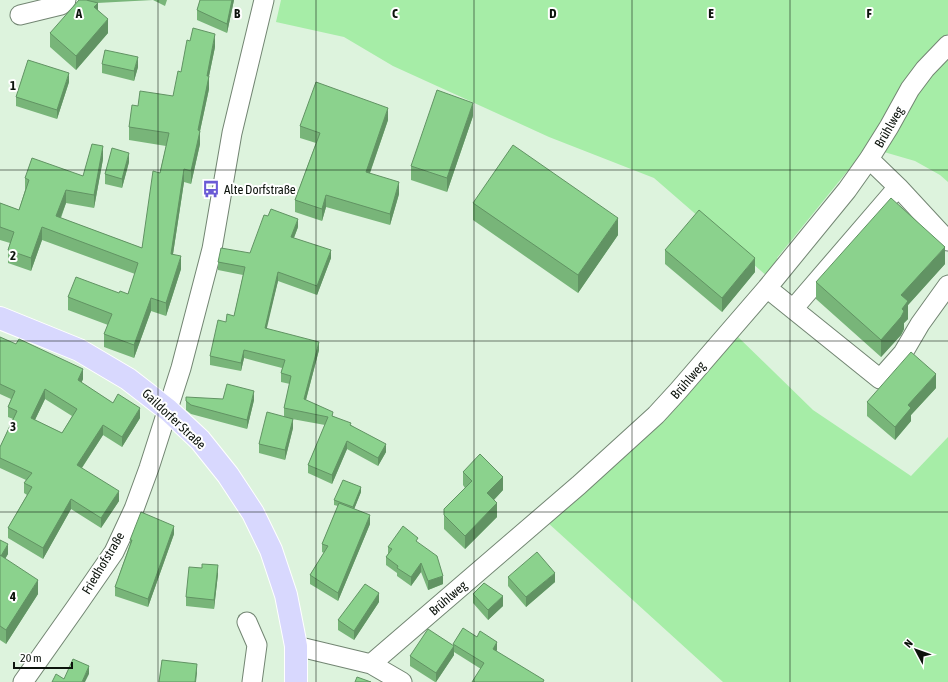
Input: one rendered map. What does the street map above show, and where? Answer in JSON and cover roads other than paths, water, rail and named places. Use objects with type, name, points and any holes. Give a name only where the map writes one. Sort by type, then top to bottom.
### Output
[{"type":"main road","name":"Gaildorfer Straße","points":[[0,318],[79,350],[128,379],[168,410],[200,440],[228,475],[253,513],[270,550],[286,595],[296,646],[296,682]]},
{"type":"street","points":[[20,15],[61,5],[66,0]]},
{"type":"street","points":[[168,410],[181,368],[212,249],[232,133],[264,0]]},
{"type":"street","name":"Brühlweg","points":[[371,664],[579,485],[656,415],[768,288],[847,190],[889,128],[910,90],[924,69],[948,45]]},
{"type":"street","points":[[869,159],[898,187],[948,241]]},
{"type":"street","points":[[793,309],[898,187]]},
{"type":"street","points":[[768,288],[880,379],[903,353],[920,324],[948,285]]},
{"type":"street","name":"Friedhofstraße","points":[[23,682],[114,552],[134,509],[168,410]]},
{"type":"street","points":[[247,622],[257,646],[252,682]]},
{"type":"street","points":[[296,646],[371,664],[402,682]]},
{"type":"place","name":"Alte Dorfstraße","points":[[211,189]]}]
